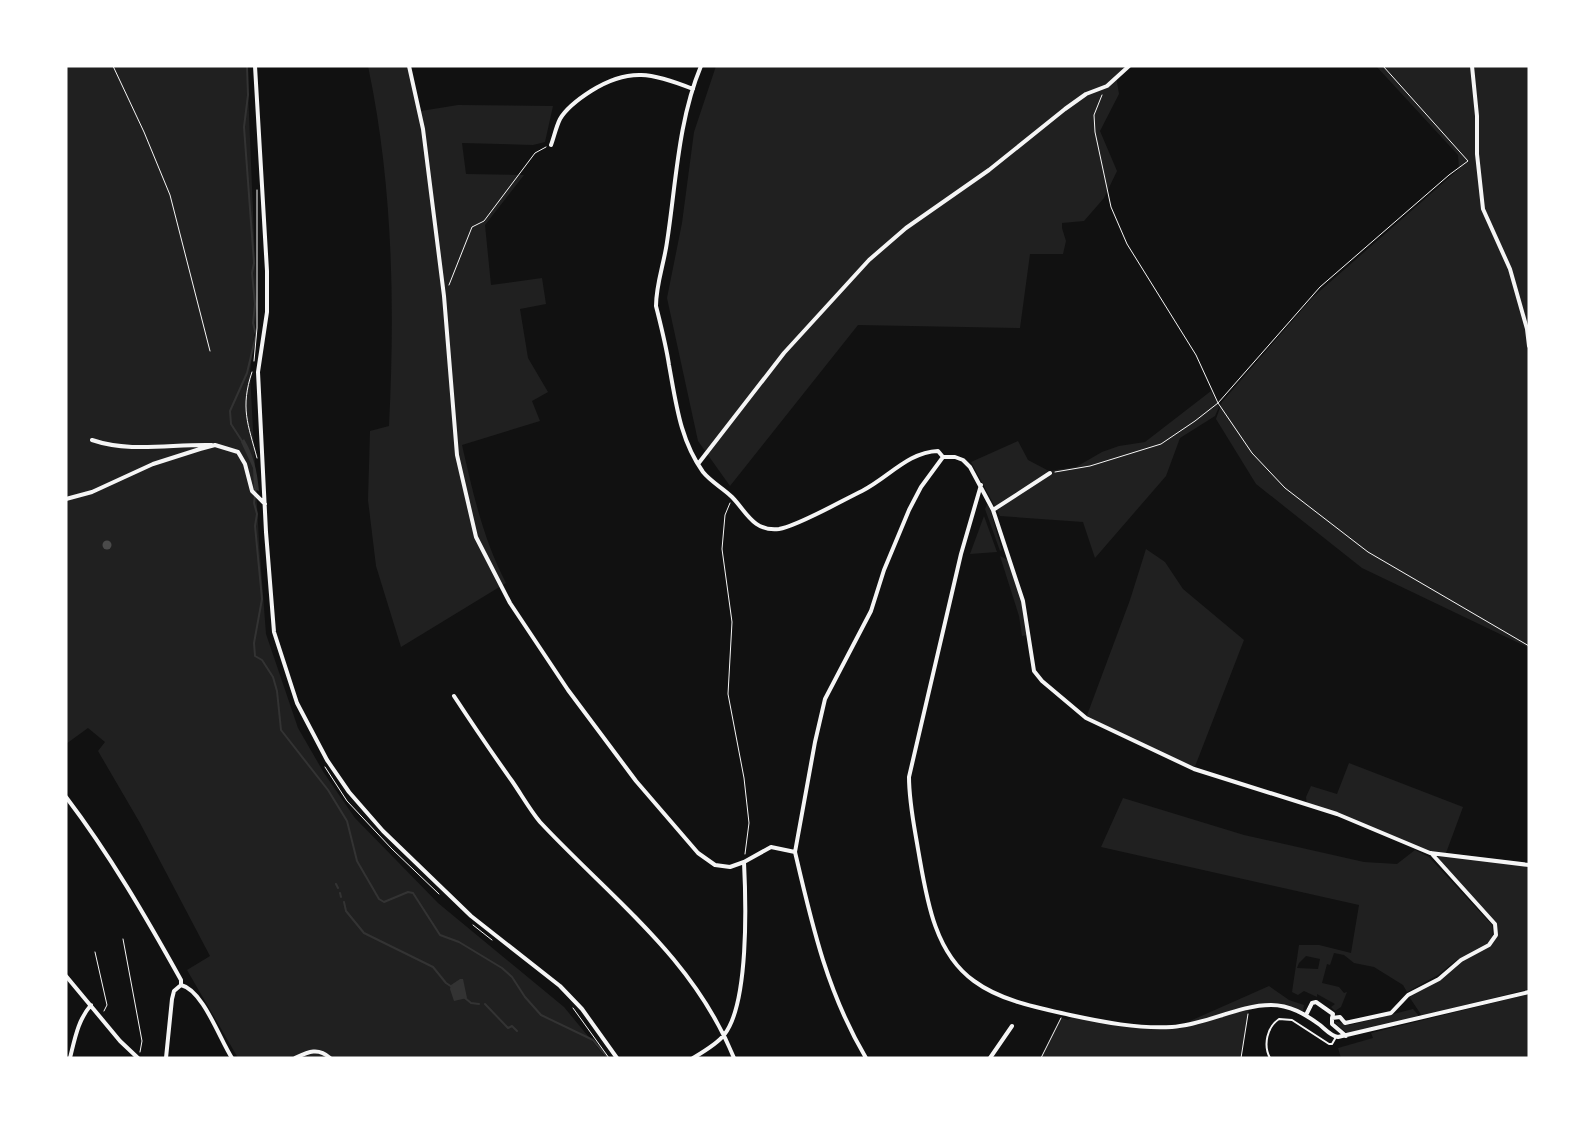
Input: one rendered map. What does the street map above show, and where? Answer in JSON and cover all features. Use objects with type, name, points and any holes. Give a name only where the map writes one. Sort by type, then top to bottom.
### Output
[{"type":"street","points":[[255,66],[267,271],[267,312],[258,372],[265,505],[274,632],[297,703],[326,760],[349,792],[411,860],[471,916],[566,991],[582,1009],[617,1058]]},
{"type":"street","points":[[409,66],[423,128],[444,296],[457,455],[476,537],[492,571],[510,603],[579,704],[636,781],[698,853],[715,865],[730,867],[744,862],[771,847],[794,851]]},
{"type":"street","points":[[701,66],[685,119],[666,249],[656,294],[656,306],[680,425],[698,464],[709,479],[733,498],[742,512],[753,522],[766,528],[779,529],[799,522],[864,490],[917,454],[938,451],[943,457]]},
{"type":"street","points":[[698,464],[784,353],[869,260],[906,228],[989,170],[1065,109],[1086,94],[1104,88],[1129,66]]},
{"type":"street","points":[[1472,66],[1477,116],[1477,154],[1483,210],[1510,269],[1527,329],[1529,346]]},
{"type":"street","points":[[551,144],[560,119],[578,99],[611,79],[622,76],[648,75],[693,89]]},
{"type":"street","points":[[92,440],[111,446],[124,447],[215,445],[238,452],[245,464],[252,491],[265,505]]},
{"type":"street","points":[[66,499],[92,492],[153,464],[215,445]]},
{"type":"street","points":[[943,457],[955,457],[963,460],[970,467],[994,510],[1023,601],[1034,671],[1042,681],[1086,718],[1194,769],[1337,814],[1430,853],[1529,866]]},
{"type":"street","points":[[866,1058],[834,995],[822,961],[794,851],[825,698],[871,611],[884,570],[909,510],[921,487],[943,457]]},
{"type":"street","points":[[994,510],[1050,473]]},
{"type":"street","points":[[981,485],[961,554],[909,777],[911,812],[927,901],[944,943],[956,965],[974,982],[1017,1001],[1075,1016],[1122,1024],[1169,1027],[1188,1026],[1249,1008],[1271,1005],[1306,1014],[1336,1037],[1529,992]]},
{"type":"street","points":[[454,696],[539,820],[636,916],[670,953],[697,990],[724,1035],[734,1058]]},
{"type":"street","points":[[66,797],[93,833],[144,914],[181,980],[181,985],[174,992],[172,999],[166,1058]]},
{"type":"street","points":[[1332,1018],[1340,1017],[1345,1023],[1349,1023],[1391,1013],[1408,995],[1439,979],[1461,960],[1489,945],[1495,938],[1495,924],[1430,853]]},
{"type":"street","points":[[693,1058],[724,1035],[734,1013],[743,972],[746,910],[744,862]]},
{"type":"street","points":[[66,976],[120,1041],[139,1058]]},
{"type":"street","points":[[181,985],[189,988],[198,996],[232,1058]]},
{"type":"street","points":[[1306,1014],[1312,1003],[1316,1002],[1332,1014],[1332,1024],[1346,1036]]},
{"type":"street","points":[[70,1058],[83,1014],[91,1005]]},
{"type":"street","points":[[990,1058],[1012,1026]]},
{"type":"street","points":[[295,1058],[309,1051],[323,1052],[330,1058]]},
{"type":"lane","points":[[1270,1058],[1267,1042],[1268,1032],[1274,1022],[1279,1019],[1292,1020],[1329,1044],[1332,1044],[1336,1037]]},
{"type":"path","points":[[114,66],[170,195],[210,351]]},
{"type":"path","points":[[1050,473],[1090,466],[1161,444],[1218,403],[1320,287],[1449,175],[1468,162],[1383,66]]},
{"type":"path","points":[[1104,88],[1094,115],[1095,132],[1111,207],[1126,244],[1196,355],[1218,403],[1252,453],[1285,488],[1333,526],[1393,568],[1444,595],[1529,646]]},
{"type":"path","points":[[444,296],[472,228],[484,221],[535,153],[551,144]]},
{"type":"path","points":[[254,362],[257,328],[257,186]]},
{"type":"path","points":[[253,370],[245,400],[248,431],[257,461]]},
{"type":"path","points":[[733,498],[725,515],[722,549],[732,622],[728,694],[744,778],[750,823],[744,862]]},
{"type":"path","points":[[322,762],[347,801],[392,849],[442,896]]},
{"type":"path","points":[[470,922],[493,940]]},
{"type":"path","points":[[123,939],[142,1041],[139,1058]]},
{"type":"path","points":[[95,952],[107,1005],[101,1017]]},
{"type":"path","points":[[572,1006],[609,1058]]},
{"type":"path","points":[[1241,1058],[1249,1008]]},
{"type":"path","points":[[1041,1058],[1061,1018]]},
{"type":"shaded area","points":[[66,66],[247,66],[257,308],[250,373],[266,634],[298,728],[324,773],[355,818],[438,903],[564,1007],[606,1058],[238,1058],[187,970],[210,956],[140,823],[98,751],[105,742],[88,728],[66,744]]},
{"type":"shaded area","points":[[368,66],[409,66],[421,111],[458,105],[553,106],[545,142],[533,145],[462,143],[466,174],[524,175],[485,225],[491,285],[542,278],[546,304],[520,309],[528,358],[548,392],[532,401],[540,421],[462,445],[485,533],[506,583],[401,647],[376,566],[368,500],[370,431],[389,426],[392,290],[383,155]]},
{"type":"shaded area","points":[[716,66],[1125,66],[1116,76],[1119,94],[1100,131],[1117,171],[1104,198],[1084,221],[1062,223],[1066,241],[1063,254],[1030,254],[1020,328],[858,325],[730,486],[698,441],[667,298],[682,223],[694,132]]},
{"type":"shaded area","points":[[1376,66],[1529,66],[1529,648],[1362,568],[1256,484],[1216,419],[1222,402],[1313,297],[1459,169],[1458,155]]},
{"type":"shaded area","points":[[1211,391],[1219,407],[1215,416],[1180,438],[1166,476],[1095,558],[1083,522],[1000,516],[971,462],[1018,441],[1028,460],[1049,471],[1076,467],[1102,452],[1119,446],[1145,442]]},
{"type":"shaded area","points":[[244,439],[254,464],[259,491],[254,489],[253,468],[241,442]]},
{"type":"shaded area","points":[[988,502],[1002,550],[1000,551],[985,509]]},
{"type":"shaded area","points":[[984,516],[997,552],[970,554]]},
{"type":"shaded area","points":[[1146,549],[1165,562],[1183,589],[1244,640],[1194,769],[1086,718],[1130,600]]},
{"type":"shaded area","points":[[1000,556],[1010,561],[1023,601],[1028,635],[1022,636],[1019,616]]},
{"type":"shaded area","points":[[1349,763],[1463,807],[1446,853],[1529,863],[1529,989],[1422,1016],[1408,995],[1493,942],[1496,928],[1430,853],[1337,814],[1307,806],[1306,797],[1311,786],[1337,794]]},
{"type":"shaded area","points":[[1123,798],[1244,835],[1364,862],[1397,864],[1415,850],[1429,857],[1492,925],[1493,938],[1488,943],[1455,961],[1438,975],[1407,992],[1403,985],[1374,967],[1354,963],[1344,955],[1334,953],[1330,965],[1327,964],[1322,983],[1339,987],[1344,993],[1347,992],[1341,1007],[1335,1011],[1331,1007],[1335,1004],[1317,994],[1317,997],[1304,991],[1298,995],[1292,992],[1299,945],[1319,945],[1351,953],[1359,905],[1101,847]],"holes":[[[1306,956],[1320,959],[1318,969],[1297,968]]]},
{"type":"shaded area","points":[[463,979],[467,998],[454,1001],[450,989],[451,985]]},
{"type":"shaded area","points":[[1269,986],[1289,1000],[1304,1005],[1303,1011],[1279,1006],[1249,1008],[1241,1058],[1041,1058],[1061,1018],[1068,1020],[1075,1015],[1118,1023],[1148,1026],[1192,1023],[1190,1021]]},
{"type":"shaded area","points":[[1529,994],[1529,1058],[1341,1058],[1338,1048],[1373,1038],[1371,1033]]},
{"type":"shaded area","points":[[1413,1009],[1420,1017],[1348,1034],[1333,1021],[1350,1025]]},
{"type":"building","points":[[107,540],[112,545],[107,550],[102,545]]},
{"type":"waterway","points":[[242,441],[231,424],[230,411],[247,373],[256,335],[253,323],[255,304],[252,273],[254,263],[244,127],[248,95],[247,66]]},
{"type":"waterway","points":[[256,487],[254,503],[257,514],[255,526],[262,599],[254,643],[255,656],[262,660],[273,677],[277,691],[281,730],[328,790],[347,821],[357,861],[379,899],[384,902],[408,892],[413,893],[440,935],[459,942],[502,968],[512,977],[525,997],[541,1015],[593,1040],[608,1058]]},
{"type":"waterway","points":[[336,884],[338,888]]},
{"type":"waterway","points":[[340,893],[341,897]]},
{"type":"waterway","points":[[344,902],[346,911],[364,933],[433,967],[446,983],[452,987]]},
{"type":"waterway","points":[[465,998],[471,1003],[479,1004]]},
{"type":"waterway","points":[[485,1004],[508,1028],[512,1026],[517,1031]]}]
